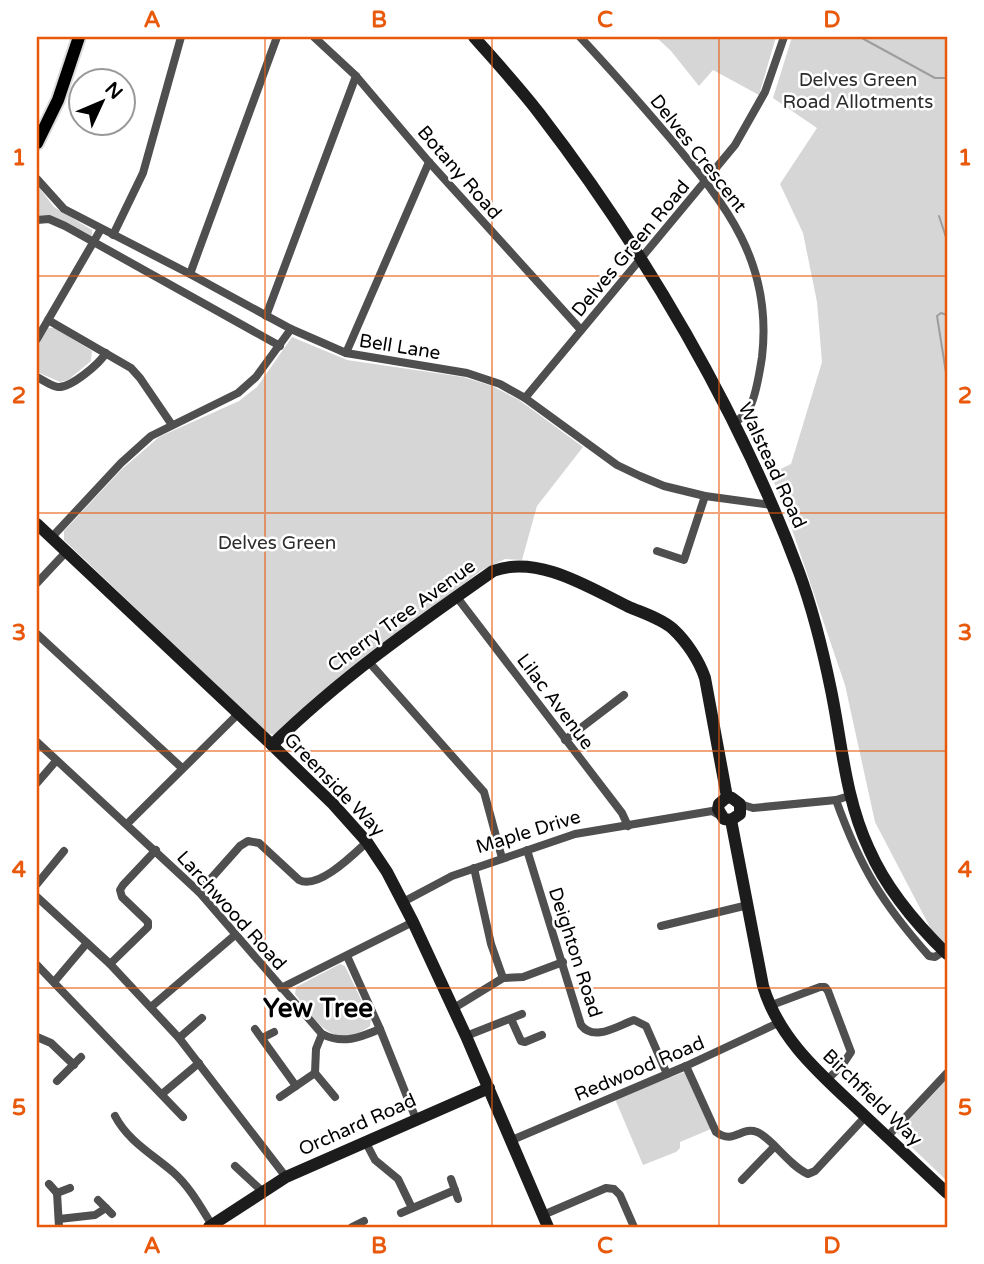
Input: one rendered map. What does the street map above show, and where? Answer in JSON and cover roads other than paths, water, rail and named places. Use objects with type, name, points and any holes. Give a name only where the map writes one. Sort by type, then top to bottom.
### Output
[{"type":"main road","points":[[37,144],[58,100],[79,37]]},
{"type":"street","points":[[113,234],[144,173],[181,37]]},
{"type":"street","points":[[190,274],[277,37]]},
{"type":"street","name":"Botany Road","points":[[314,37],[356,76],[429,162],[581,330]]},
{"type":"street","name":"Walstead Road","points":[[474,37],[538,111],[641,259],[734,424],[772,505],[800,575],[831,690],[849,796],[868,848],[912,915],[946,953],[929,956],[883,900],[859,858],[836,800]]},
{"type":"street","name":"Delves Crescent","points":[[580,37],[617,76],[706,182],[740,232],[749,253],[760,290],[763,343],[760,370],[749,408],[734,424]]},
{"type":"street","name":"Delves Green Road","points":[[526,398],[735,145],[765,92],[784,37]]},
{"type":"street","points":[[266,316],[356,76]]},
{"type":"street","points":[[346,354],[429,162]]},
{"type":"street","name":"Bell Lane","points":[[37,179],[64,209],[290,329],[346,354],[467,373],[500,384],[526,398],[617,465],[664,485],[705,496],[772,505]]},
{"type":"street","points":[[37,220],[49,219],[280,345]]},
{"type":"street","points":[[37,339],[101,229]]},
{"type":"street","points":[[48,320],[131,368],[172,425]]},
{"type":"street","points":[[52,537],[121,463],[151,436],[238,393],[256,377],[290,329]]},
{"type":"street","points":[[37,377],[55,387],[69,385],[106,353]]},
{"type":"street","points":[[657,551],[684,560],[705,496]]},
{"type":"street","name":"Greenside Way","points":[[37,524],[333,804],[367,842],[403,902],[454,1008],[547,1224]]},
{"type":"street","points":[[37,583],[66,552]]},
{"type":"street","name":"Cherry Tree Avenue","points":[[272,746],[320,700],[368,661],[456,596],[493,571],[506,566],[557,575],[671,627],[688,647],[705,678],[769,1006],[778,1023]]},
{"type":"street","name":"Lilac Avenue","points":[[456,596],[622,813],[628,826]]},
{"type":"street","points":[[37,634],[182,768]]},
{"type":"street","points":[[368,661],[484,792],[502,858]]},
{"type":"street","points":[[565,740],[624,695]]},
{"type":"street","points":[[127,824],[237,714]]},
{"type":"street","name":"Larchwood Road","points":[[37,742],[199,892],[322,1034]]},
{"type":"street","points":[[37,783],[56,761]]},
{"type":"street","name":"Maple Drive","points":[[403,902],[452,876],[575,834],[730,809],[836,800],[849,796]]},
{"type":"street","points":[[199,892],[235,851],[248,841],[259,842],[299,880],[306,883],[317,881],[367,842]]},
{"type":"street","points":[[110,964],[149,927],[148,922],[122,897],[120,890],[156,850]]},
{"type":"street","name":"Deighton Road","points":[[527,850],[581,1025],[587,1032],[594,1034],[634,1020],[640,1022],[646,1026],[667,1074]]},
{"type":"street","points":[[37,884],[64,851]]},
{"type":"street","points":[[474,868],[491,944],[503,978]]},
{"type":"street","name":"Orchard Road","points":[[37,897],[110,964],[179,1038],[286,1177],[489,1088]]},
{"type":"street","points":[[661,926],[748,905]]},
{"type":"street","points":[[281,988],[413,922]]},
{"type":"street","points":[[151,1007],[235,935]]},
{"type":"street","points":[[54,982],[87,943]]},
{"type":"street","points":[[347,956],[416,1119]]},
{"type":"street","points":[[454,1008],[503,978],[523,977],[563,962]]},
{"type":"street","points":[[37,965],[183,1116]]},
{"type":"street","points":[[769,1006],[825,987],[851,1052],[844,1064],[827,1080]]},
{"type":"street","points":[[466,1037],[522,1014]]},
{"type":"street","points":[[179,1038],[202,1018]]},
{"type":"street","points":[[511,1019],[519,1040],[525,1042],[542,1035]]},
{"type":"street","name":"Redwood Road","points":[[512,1140],[686,1066],[778,1023]]},
{"type":"street","name":"Birchfield Way","points":[[778,1023],[792,1044],[827,1080],[947,1194]]},
{"type":"street","points":[[255,1029],[296,1086]]},
{"type":"street","points":[[335,1097],[315,1073],[314,1062],[322,1034],[350,1040],[380,1029]]},
{"type":"street","points":[[262,1038],[274,1032]]},
{"type":"street","points":[[37,1037],[51,1043],[74,1065]]},
{"type":"street","points":[[57,1081],[81,1056]]},
{"type":"street","points":[[162,1094],[199,1063]]},
{"type":"street","points":[[686,1066],[716,1132],[732,1138],[749,1130],[759,1133],[808,1174],[816,1171],[866,1116]]},
{"type":"street","points":[[280,1097],[315,1073]]},
{"type":"street","points":[[887,1137],[947,1073]]},
{"type":"street","points":[[111,1131],[117,1120],[135,1142],[174,1173],[188,1188],[210,1226],[286,1177]]},
{"type":"street","points":[[365,1142],[375,1160],[397,1179],[412,1208]]},
{"type":"street","points":[[742,1180],[774,1147]]},
{"type":"street","points":[[235,1166],[262,1191]]},
{"type":"street","points":[[743,1166],[751,1171]]},
{"type":"street","points":[[451,1179],[458,1199]]},
{"type":"street","points":[[49,1184],[57,1194],[59,1223],[109,1211],[98,1200]]},
{"type":"street","points":[[57,1194],[70,1188]]},
{"type":"street","points":[[547,1224],[606,1188],[614,1189],[620,1195],[634,1227]]},
{"type":"street","points":[[401,1213],[454,1190]]},
{"type":"waterway","points":[[860,37],[935,78],[947,78]]},
{"type":"waterway","points":[[939,216],[945,234]]},
{"type":"waterway","points":[[947,234],[947,241]]},
{"type":"waterway","points":[[947,315],[941,313],[937,316],[947,379]]},
{"type":"waterway","points":[[946,431],[947,439]]},
{"type":"district","name":"Yew Tree","points":[[318,1008]]},
{"type":"park label","name":"Delves Green Road Allotments","points":[[858,90]]},
{"type":"park label","name":"Delves Green","points":[[277,542]]}]
